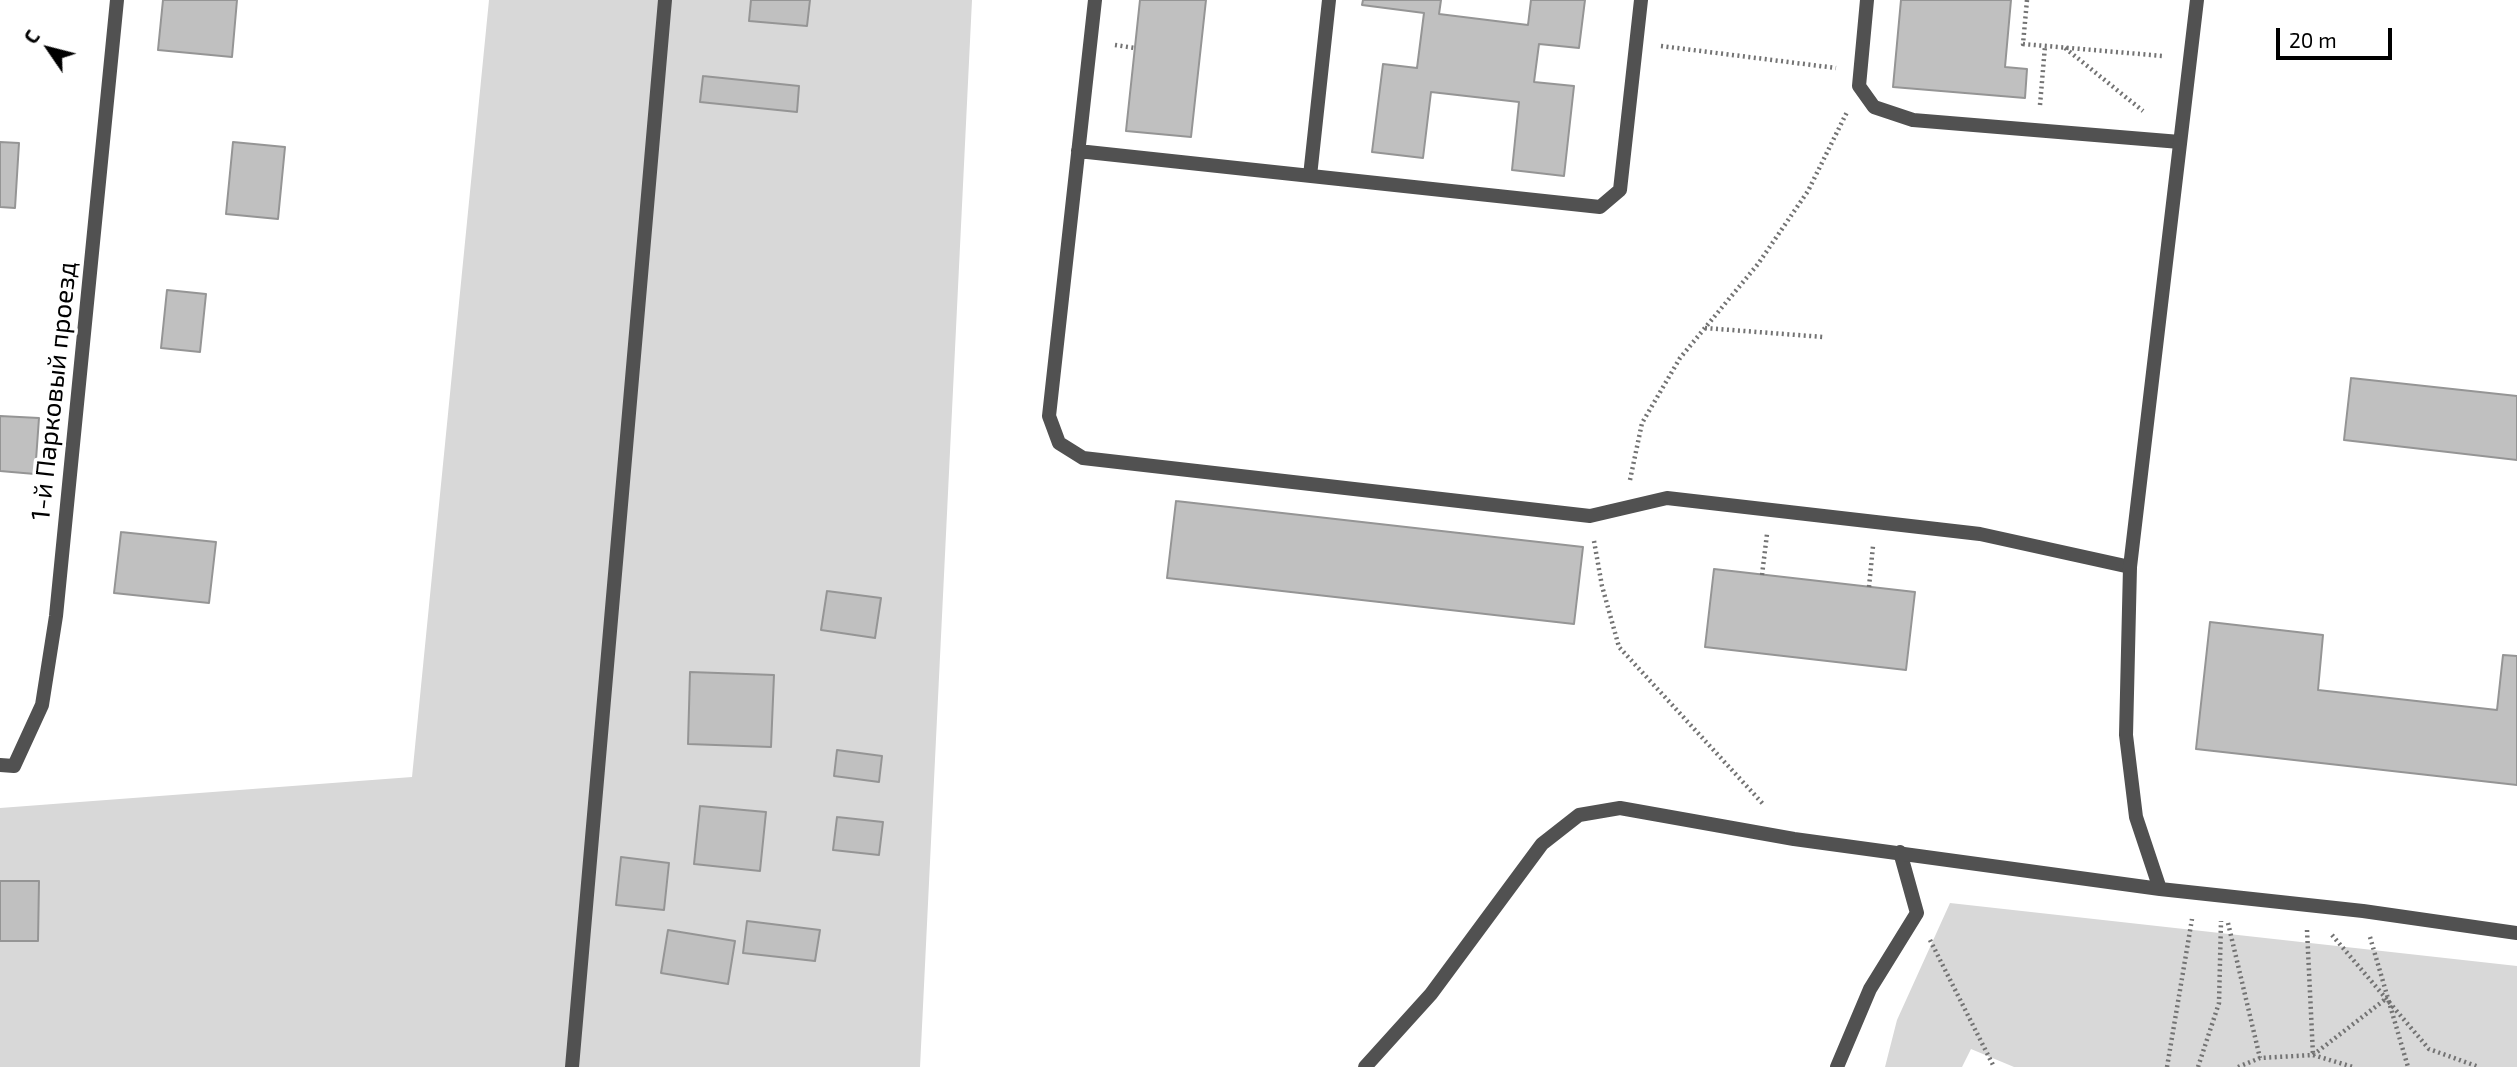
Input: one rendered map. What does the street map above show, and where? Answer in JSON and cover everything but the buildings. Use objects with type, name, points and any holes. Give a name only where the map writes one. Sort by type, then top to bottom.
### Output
[{"type":"street","name":"1-й Парковый проезд","points":[[0,765],[14,766],[42,705],[54,629],[117,0]]},
{"type":"street","points":[[572,1067],[665,0]]},
{"type":"street","points":[[1095,0],[1049,416],[1059,443],[1083,458],[1590,516],[1667,498],[1980,534],[2130,567]]},
{"type":"street","points":[[1310,176],[1329,0]]},
{"type":"street","points":[[1079,151],[1600,207],[1620,190],[1640,0]]},
{"type":"street","points":[[1867,0],[1859,86],[1874,107],[1913,120],[2180,142]]},
{"type":"street","points":[[2160,889],[2136,817],[2126,735],[2130,567],[2197,0]]},
{"type":"street","points":[[1365,1067],[1431,994],[1542,845],[1579,815],[1620,808],[1794,839],[2160,889],[2363,911],[2517,933]]},
{"type":"street","points":[[1837,1067],[1870,989],[1917,913],[1900,852]]},
{"type":"path","points":[[2027,0],[2023,44],[2190,58]]},
{"type":"path","points":[[1636,43],[1860,71]]},
{"type":"path","points":[[2038,130],[2045,46]]},
{"type":"path","points":[[2065,48],[2180,142]]},
{"type":"path","points":[[1625,508],[1642,423],[1680,358],[1758,264],[1808,191],[1859,86]]},
{"type":"path","points":[[1705,328],[1823,337]]},
{"type":"path","points":[[1762,575],[1770,510]]},
{"type":"path","points":[[1590,516],[1602,586],[1619,647],[1794,839]]},
{"type":"path","points":[[1869,587],[1876,522]]},
{"type":"path","points":[[2167,1067],[2196,893]]},
{"type":"path","points":[[2222,896],[2260,1058]]},
{"type":"path","points":[[2198,1067],[2219,1003],[2222,896]]},
{"type":"path","points":[[2306,905],[2430,1049],[2479,1067]]},
{"type":"path","points":[[2306,905],[2314,1055]]},
{"type":"path","points":[[2363,911],[2407,1067]]},
{"type":"path","points":[[1917,913],[1994,1067]]},
{"type":"path","points":[[2314,1055],[2387,998]]},
{"type":"path","points":[[2238,1067],[2260,1058],[2314,1055],[2353,1067]]},
{"type":"shaded area","points":[[489,0],[972,0],[920,1067],[0,1067],[0,808],[412,777]]},
{"type":"shaded area","points":[[1950,903],[2517,966],[2517,1067],[2014,1067],[1971,1049],[1962,1067],[1885,1067],[1897,1020]]}]
